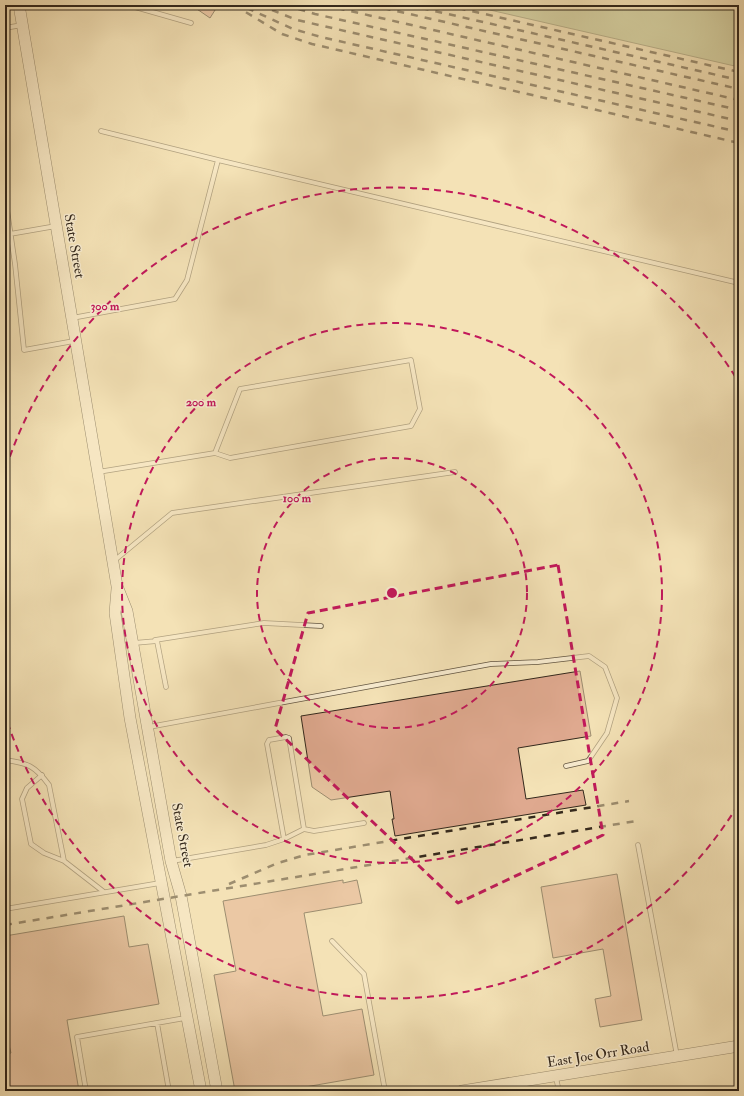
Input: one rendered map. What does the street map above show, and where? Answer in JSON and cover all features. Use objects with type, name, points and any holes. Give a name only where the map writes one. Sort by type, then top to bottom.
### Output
[{"type":"street","name":"State Street","points":[[19,6],[117,586],[127,611],[171,861],[181,896],[217,1091]]},
{"type":"street","name":"State Street","points":[[117,586],[115,613],[130,718],[201,1091]]},
{"type":"street","name":"East Joe Orr Road","points":[[462,1091],[739,1046]]},
{"type":"lane","points":[[19,6],[39,5]]},
{"type":"lane","points":[[128,5],[191,23]]},
{"type":"lane","points":[[5,28],[22,25]]},
{"type":"lane","points":[[102,131],[218,160],[739,283]]},
{"type":"lane","points":[[72,318],[175,299],[187,280],[218,160]]},
{"type":"lane","points":[[5,196],[24,350],[76,341]]},
{"type":"lane","points":[[10,234],[56,226]]},
{"type":"lane","points":[[98,472],[216,453],[230,458],[410,426],[420,409],[411,360],[240,389],[216,453]]},
{"type":"lane","points":[[113,562],[172,513],[455,472]]},
{"type":"lane","points":[[133,643],[264,623],[321,626]]},
{"type":"lane","points":[[155,640],[159,644],[166,687]]},
{"type":"lane","points":[[148,727],[491,664],[538,662],[589,656],[606,667],[617,698],[607,732],[588,761],[566,766]]},
{"type":"lane","points":[[284,839],[267,744],[269,740],[286,737],[289,738],[304,829]]},
{"type":"lane","points":[[5,760],[26,763],[42,775],[49,785],[64,861]]},
{"type":"lane","points":[[42,775],[27,788],[22,799],[31,844],[44,853],[64,861],[104,892]]},
{"type":"lane","points":[[171,861],[266,845],[284,839],[304,829],[314,832],[364,823]]},
{"type":"lane","points":[[638,845],[677,1056]]},
{"type":"lane","points":[[5,909],[162,883]]},
{"type":"lane","points":[[332,942],[364,974],[385,1091]]},
{"type":"lane","points":[[86,1091],[77,1037],[188,1018]]},
{"type":"lane","points":[[157,1023],[169,1091]]},
{"type":"lane","points":[[556,1076],[559,1091]]},
{"type":"highlighted area","points":[[558,565],[603,835],[458,903],[275,729],[308,613]]},
{"type":"green space","points":[[468,5],[739,5],[739,67]]},
{"type":"building","points":[[191,5],[214,5],[217,7],[210,18]]},
{"type":"building","points":[[580,671],[591,736],[518,748],[526,799],[583,790],[586,805],[395,836],[390,791],[331,800],[312,787],[301,716]]},
{"type":"building","points":[[617,874],[642,1020],[600,1027],[595,999],[611,996],[603,949],[553,958],[541,887]]},
{"type":"building","points":[[343,880],[343,883],[357,880],[362,903],[304,913],[323,1016],[362,1009],[374,1075],[282,1091],[235,1091],[214,975],[236,971],[223,901]]},
{"type":"building","points":[[124,916],[129,947],[148,944],[159,1004],[67,1020],[79,1091],[5,1091],[5,1054],[11,1053],[5,1029],[5,936]]},
{"type":"railway","points":[[234,5],[282,34],[312,44],[739,143]]},
{"type":"railway","points":[[259,5],[297,20],[739,121]]},
{"type":"railway","points":[[285,5],[315,14],[739,110]]},
{"type":"railway","points":[[324,5],[739,100]]},
{"type":"railway","points":[[370,5],[739,89]]},
{"type":"railway","points":[[408,5],[739,80]]},
{"type":"railway","points":[[445,5],[739,72]]},
{"type":"railway","points":[[247,8],[293,29],[321,37],[739,132]]},
{"type":"railway","points":[[229,884],[278,863],[305,855],[629,801]]},
{"type":"railway","points":[[5,925],[636,821]]}]
